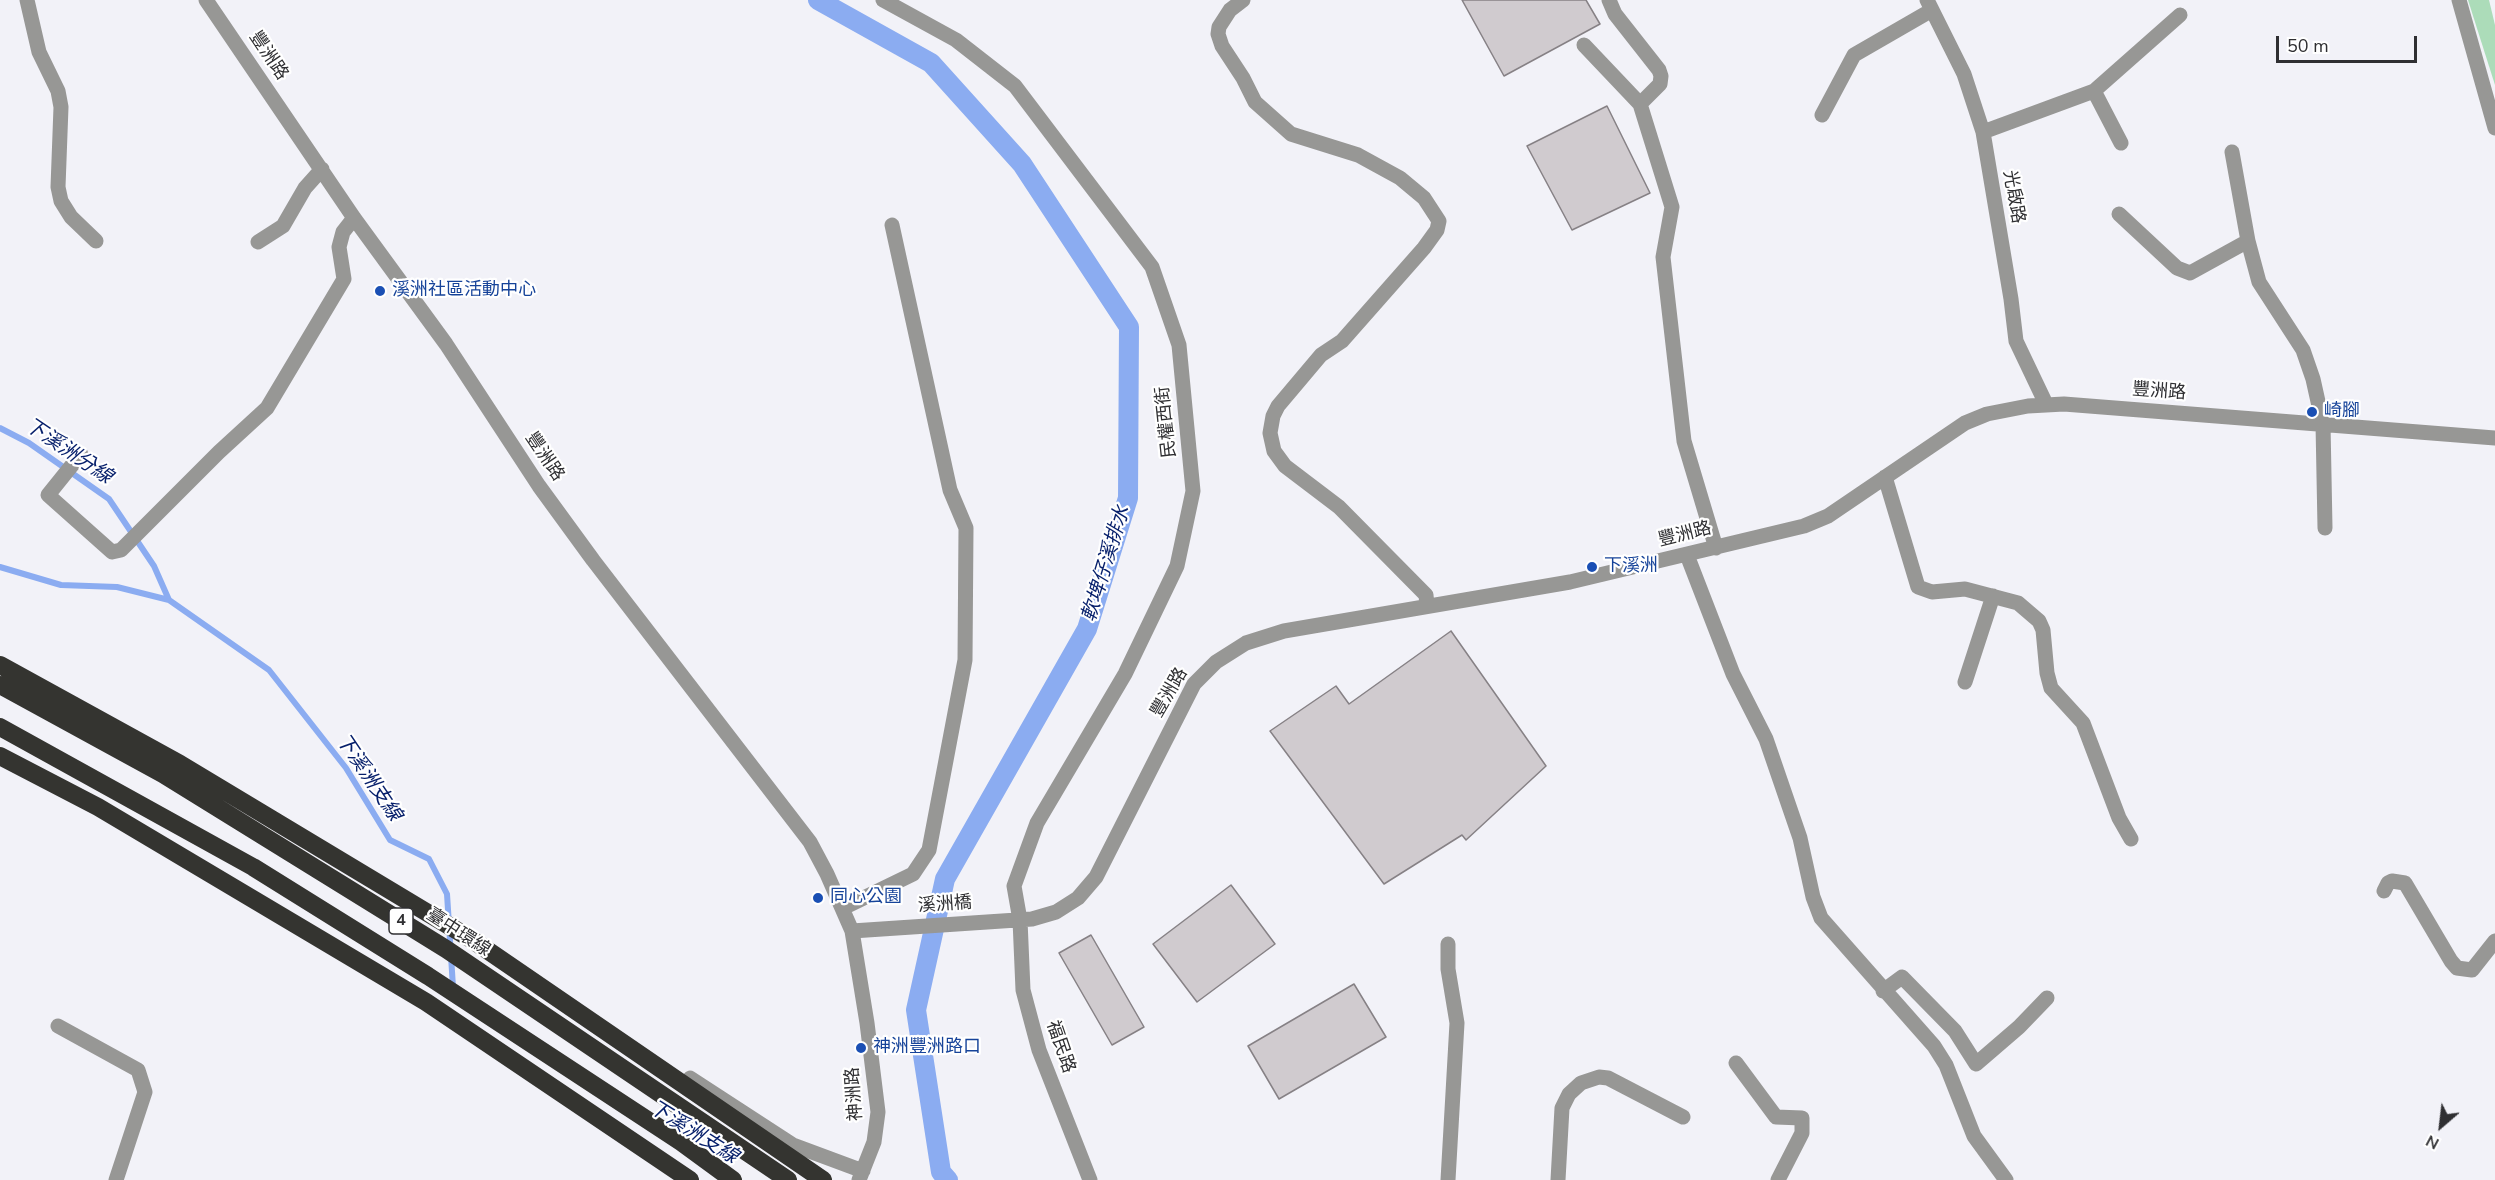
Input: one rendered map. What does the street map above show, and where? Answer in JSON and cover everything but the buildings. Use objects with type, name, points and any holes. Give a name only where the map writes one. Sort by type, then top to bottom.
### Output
[{"type":"highway","points":[[0,665],[180,764],[471,939],[823,1180]]},
{"type":"highway","name":"臺中環線","points":[[0,685],[164,774],[446,949],[788,1180]]},
{"type":"highway","name":"4","points":[[0,727],[253,867],[428,976],[671,1136],[733,1180]]},
{"type":"highway","points":[[0,756],[98,807],[426,1002],[690,1180]]},
{"type":"street","points":[[27,0],[39,52],[58,92],[62,107],[58,187],[61,201],[71,217],[96,241]]},
{"type":"street","name":"豐洲路","points":[[206,0],[354,218],[446,344],[539,486],[593,560],[810,842],[852,931]]},
{"type":"street","name":"民權西街","points":[[883,0],[956,40],[1016,86],[1152,267],[1179,345],[1193,491],[1177,566],[1125,674],[1037,823],[1014,886],[1012,920]]},
{"type":"street","points":[[1243,0],[1230,10],[1223,20],[1219,27],[1219,40],[1255,102],[1291,134],[1358,155],[1400,178],[1424,198],[1437,216],[1437,230],[1424,248],[1342,341],[1321,355],[1278,406],[1273,416],[1270,433],[1274,451],[1279,459],[1339,507],[1426,595],[1427,606]]},
{"type":"street","points":[[1609,0],[1615,14],[1659,70],[1661,76],[1660,84],[1640,104]]},
{"type":"street","points":[[2459,0],[2495,128]]},
{"type":"street","points":[[1822,115],[1854,55],[1929,5]]},
{"type":"street","name":"光啟路","points":[[1929,5],[1964,74],[1983,132],[2016,340],[2046,404]]},
{"type":"street","points":[[1983,132],[2094,91],[2180,15]]},
{"type":"street","points":[[1584,45],[1640,104],[1672,207],[1663,257],[1684,441],[1716,548]]},
{"type":"street","points":[[2094,91],[2121,143]]},
{"type":"street","points":[[2232,152],[2248,241],[2259,282],[2295,336],[2309,364],[2323,424],[2325,528]]},
{"type":"street","points":[[258,242],[283,226],[305,188],[322,169]]},
{"type":"street","points":[[2119,214],[2176,268],[2190,273],[2248,241]]},
{"type":"street","points":[[81,453],[48,495],[112,552],[122,550],[219,452],[267,408],[344,279],[339,247],[343,232],[354,218]]},
{"type":"street","points":[[843,908],[913,874],[930,850],[965,660],[966,528],[950,490],[892,225]]},
{"type":"street","name":"豐洲路","points":[[1012,920],[1044,916],[1067,906],[1078,898],[1096,877],[1194,684],[1216,662],[1246,643],[1264,636],[1570,582],[1816,522],[1965,423],[2010,409],[2046,404],[2495,438]]},
{"type":"street","points":[[1885,477],[1918,586],[1927,591],[1965,589],[2018,603],[2038,621],[2043,630],[2051,688],[2083,723],[2119,818],[2131,839]]},
{"type":"street","points":[[1688,555],[1733,674],[1766,739],[1800,838],[1816,908],[1826,926],[1934,1046],[1946,1065],[1974,1136],[2006,1180]]},
{"type":"street","points":[[1965,682],[1993,596]]},
{"type":"street","points":[[0,676],[432,913],[793,1145],[861,1175]]},
{"type":"street","points":[[2384,891],[2388,883],[2392,881],[2405,883],[2457,968],[2472,970],[2495,941]]},
{"type":"street","name":"溪洲橋","points":[[852,931],[1012,920]]},
{"type":"street","name":"福民路","points":[[1012,920],[1023,990],[1039,1050],[1090,1180]]},
{"type":"street","name":"神洲路","points":[[852,931],[878,1098],[874,1142],[861,1175]]},
{"type":"street","points":[[1448,944],[1448,969],[1457,1023],[1448,1180]]},
{"type":"street","points":[[1883,991],[1902,977],[1955,1031],[1976,1064],[2019,1027],[2047,998]]},
{"type":"street","points":[[58,1026],[138,1070],[145,1092],[116,1180]]},
{"type":"street","points":[[1736,1063],[1776,1117],[1802,1118],[1802,1133],[1778,1180]]},
{"type":"street","points":[[1558,1180],[1562,1108],[1569,1094],[1581,1083],[1599,1077],[1608,1078],[1683,1116]]},
{"type":"green space","points":[[2468,0],[2489,0],[2495,25],[2495,85]]},
{"type":"waterway","name":"軟埤仔溪排水","points":[[818,0],[931,63],[1022,164],[1129,327],[1128,498],[1087,629],[945,879],[916,1010],[941,1172],[948,1180]]},
{"type":"waterway","name":"下溪洲分線","points":[[0,428],[29,443],[109,499],[154,566],[169,600]]},
{"type":"waterway","name":"下溪洲支線","points":[[0,567],[61,585],[117,587],[169,600],[269,670],[346,768],[390,840],[429,859],[447,894],[453,987]]},
{"type":"place","name":"溪洲社區活動中心","points":[[380,291]]},
{"type":"place","name":"崎腳","points":[[2312,412]]},
{"type":"place","name":"下溪洲","points":[[1592,567]]},
{"type":"place","name":"同心公園","points":[[818,898]]},
{"type":"place","name":"神洲豐洲路口","points":[[861,1048]]}]
